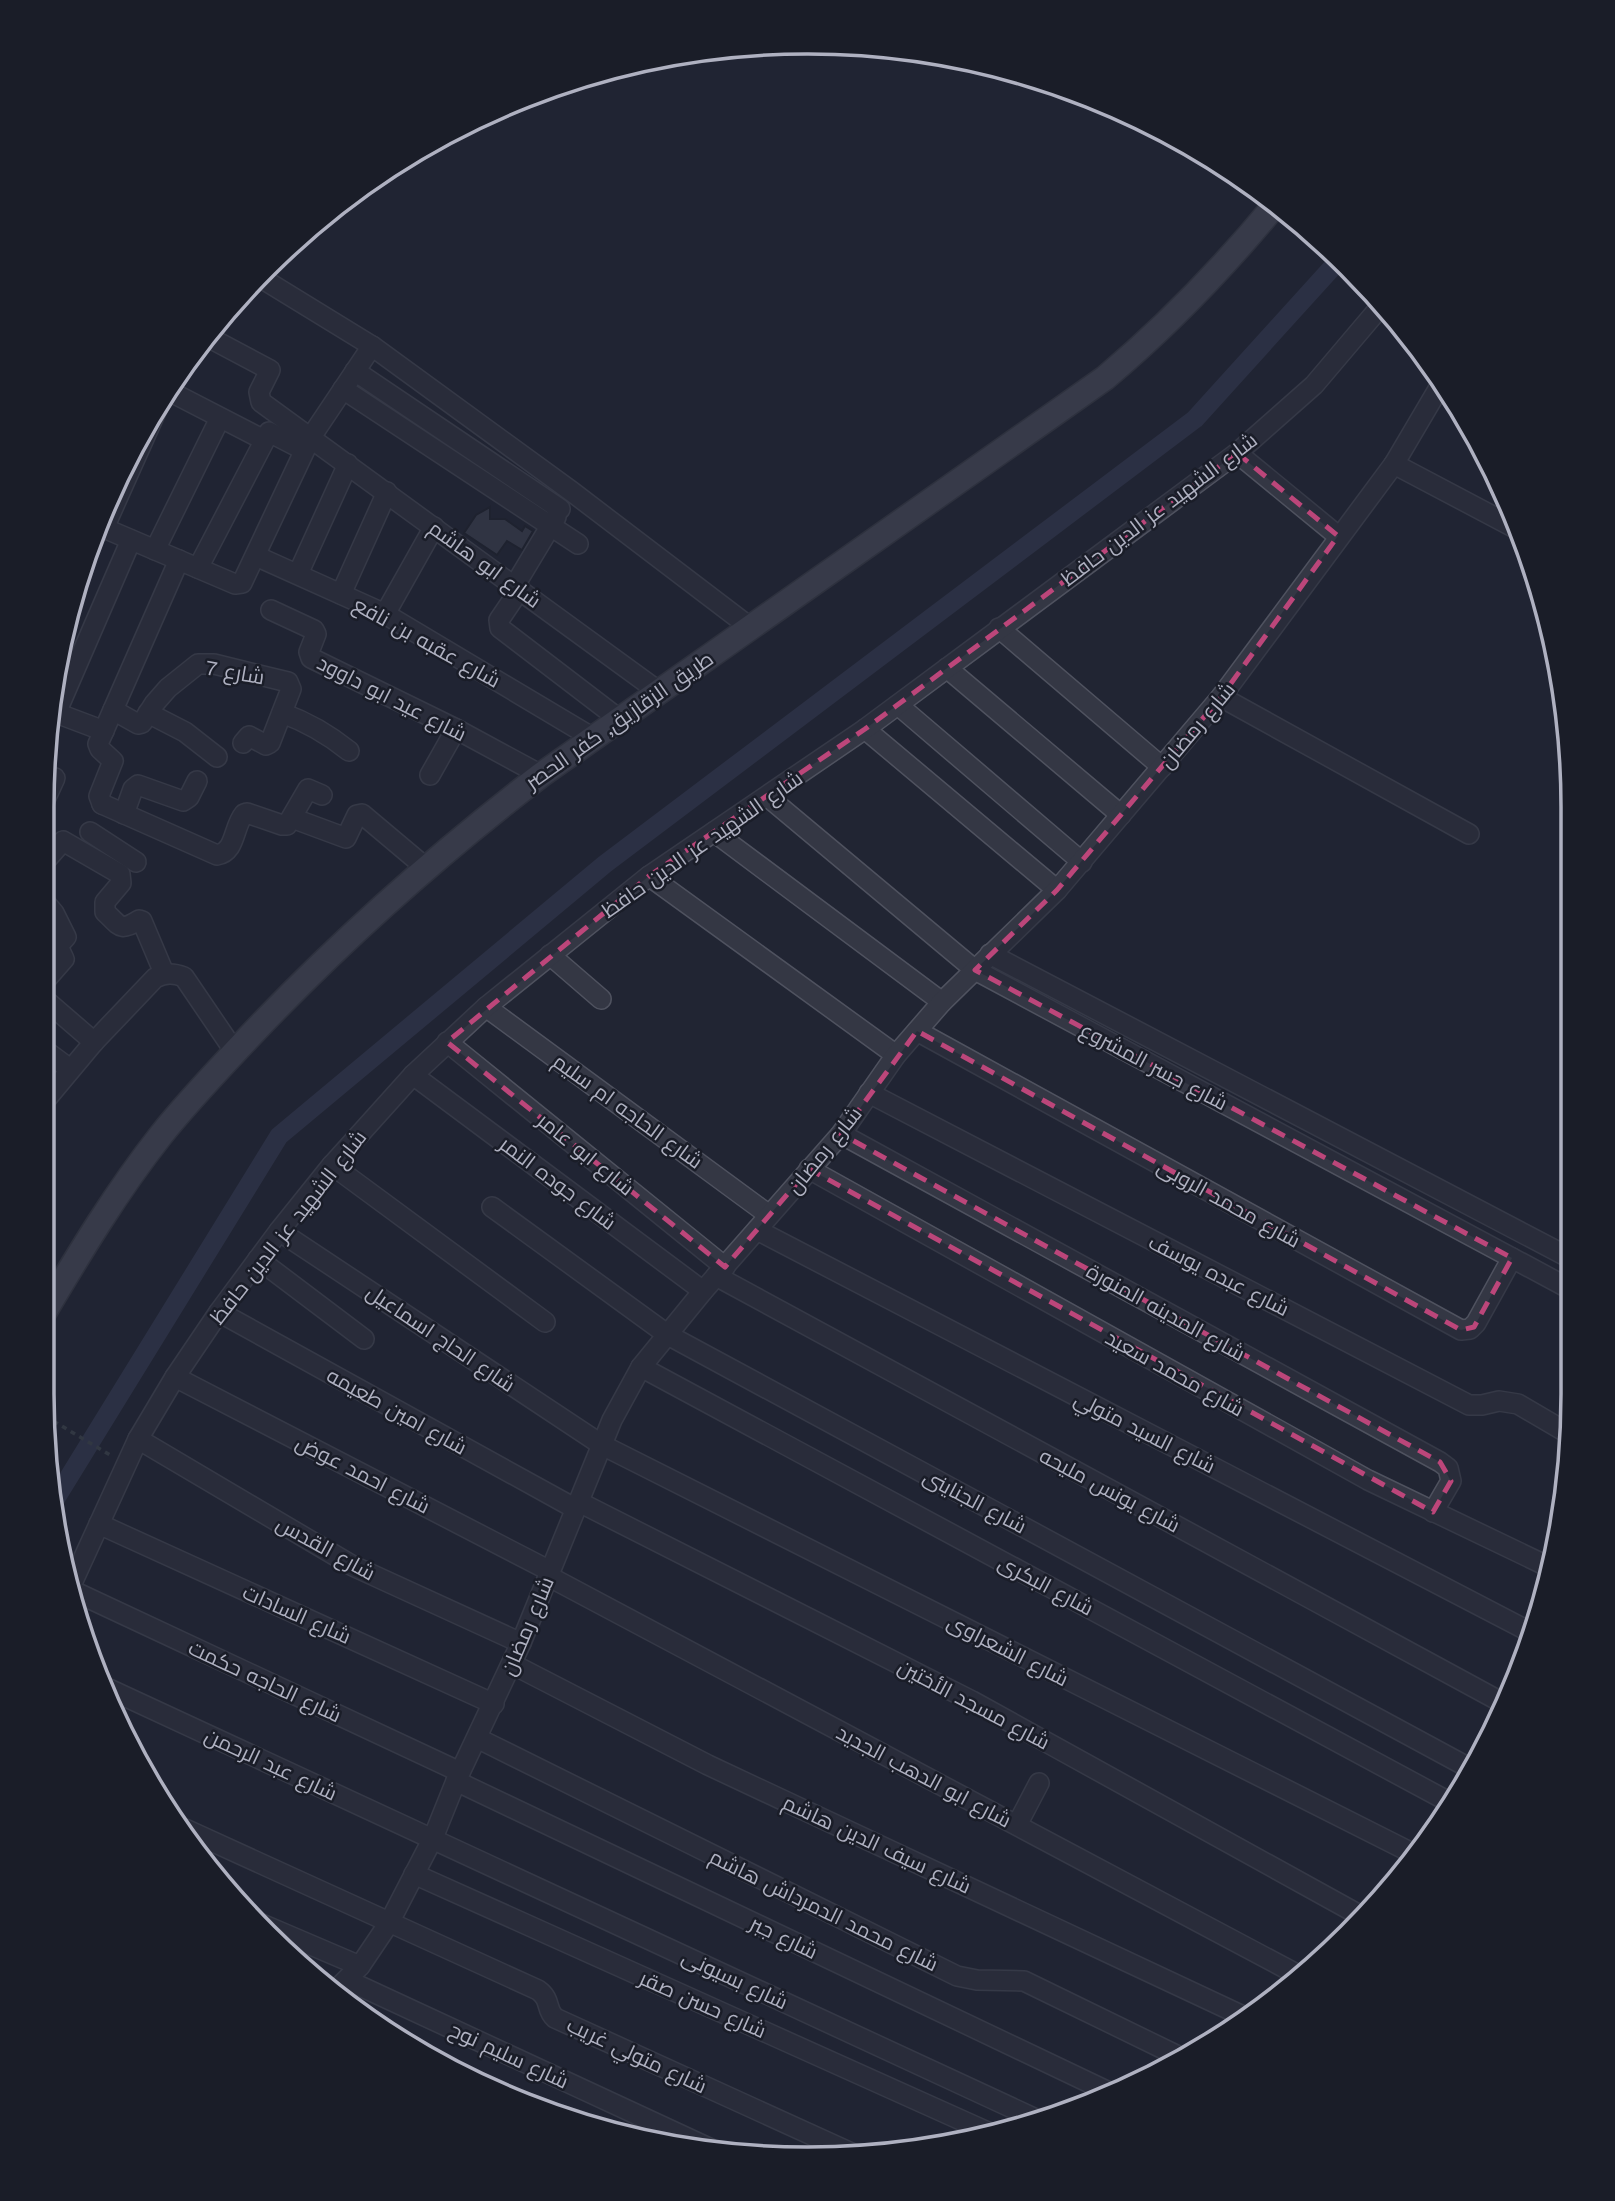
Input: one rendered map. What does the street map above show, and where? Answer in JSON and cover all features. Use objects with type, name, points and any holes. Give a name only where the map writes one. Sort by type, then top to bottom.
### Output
[{"type":"main road","name":"طريق الزقازيق, كفر الحصر","points":[[54,1297],[97,1225],[128,1180],[197,1092],[327,956],[425,867],[541,775],[1105,377],[1181,311],[1216,275],[1269,212]]},
{"type":"street","points":[[268,282],[372,346],[571,491],[751,628]]},
{"type":"street","name":"شارع الشهيد عز الدين حافظ","points":[[77,1574],[138,1439],[175,1377],[279,1231],[332,1165],[413,1075],[486,1007],[649,876],[865,729],[1237,453],[1314,385],[1375,313]]},
{"type":"street","points":[[216,341],[269,368],[271,372],[259,392],[259,399],[307,444]]},
{"type":"street","points":[[108,530],[235,584],[245,581],[307,444],[372,346]]},
{"type":"street","points":[[355,371],[560,509]]},
{"type":"street","points":[[343,389],[578,544]]},
{"type":"street","name":"شارع رمضان","points":[[347,1980],[389,1923],[433,1838],[458,1776],[521,1643],[612,1420],[641,1367],[841,1134],[896,1055],[942,1002],[1058,890],[1221,697],[1394,464],[1436,392]]},
{"type":"street","points":[[177,395],[264,440]]},
{"type":"street","points":[[155,550],[220,418]]},
{"type":"street","points":[[198,568],[270,431],[307,444]]},
{"type":"street","name":"شارع ابو هاشم","points":[[307,444],[348,464],[658,691]]},
{"type":"street","points":[[1237,453],[1338,536]]},
{"type":"street","points":[[298,574],[348,464]]},
{"type":"street","points":[[1394,464],[1504,522]]},
{"type":"street","points":[[571,491],[499,620],[500,628],[619,719]]},
{"type":"street","points":[[341,594],[387,492]]},
{"type":"street","points":[[385,614],[434,527]]},
{"type":"street","points":[[64,689],[131,540]]},
{"type":"street","name":"شارع عقبه بن نافع","points":[[256,556],[385,614],[593,738]]},
{"type":"street","points":[[82,851],[102,804],[99,796],[113,763],[111,757],[98,747],[178,560]]},
{"type":"street","name":"شارع عيد ابو داوود","points":[[271,610],[314,630],[316,634],[309,652],[310,658],[456,729],[541,775]]},
{"type":"street","points":[[999,628],[1162,767]]},
{"type":"street","name":"شارع 7","points":[[148,713],[167,688],[191,667],[206,663],[288,682],[291,689],[269,744],[249,736],[243,743]]},
{"type":"street","points":[[947,668],[1121,816]]},
{"type":"street","points":[[1221,697],[1469,834]]},
{"type":"street","points":[[898,705],[1082,862]]},
{"type":"street","points":[[113,710],[138,724],[144,722],[148,713],[185,732],[217,757]]},
{"type":"street","points":[[282,713],[329,734],[349,751]]},
{"type":"street","points":[[60,714],[104,731]]},
{"type":"street","points":[[430,775],[456,729]]},
{"type":"street","points":[[865,729],[1058,890]]},
{"type":"street","points":[[124,814],[133,789],[138,785],[183,801],[189,797],[197,781]]},
{"type":"street","points":[[102,804],[217,855],[229,849],[239,820],[244,814],[284,825],[289,823],[308,789],[322,795]]},
{"type":"street","name":"شارع جسر المشروع","points":[[768,797],[975,970],[1561,1284]]},
{"type":"street","points":[[292,818],[346,838],[356,815],[362,814],[425,867]]},
{"type":"street","points":[[90,832],[136,862]]},
{"type":"street","points":[[714,832],[942,1002]]},
{"type":"street","points":[[54,851],[63,841],[120,874],[121,883],[105,902],[105,912],[121,927],[142,920],[164,973]]},
{"type":"street","points":[[649,876],[896,1055]]},
{"type":"street","points":[[54,913],[66,937],[58,946],[64,959],[54,970]]},
{"type":"street","name":"شارع جسر المشروع","points":[[990,954],[1561,1253]]},
{"type":"street","points":[[550,955],[601,999]]},
{"type":"street","points":[[54,1089],[94,1042],[155,978],[164,973],[184,977],[235,1052]]},
{"type":"street","points":[[54,1007],[94,1042]]},
{"type":"street","name":"شارع الحاجه ام سليم","points":[[486,1007],[763,1223]]},
{"type":"street","name":"شارع محمد الروبى","points":[[917,1031],[1461,1330],[1470,1329],[1476,1323],[1512,1258]]},
{"type":"street","name":"شارع ابو عامر","points":[[447,1042],[715,1278]]},
{"type":"street","points":[[54,1057],[70,1069]]},
{"type":"street","name":"شارع جوده النمر","points":[[413,1075],[715,1278]]},
{"type":"street","name":"شارع عبده يوسف","points":[[869,1093],[1468,1405],[1509,1401],[1560,1428]]},
{"type":"street","name":"شارع المدينه المنورة","points":[[841,1134],[1440,1462],[1448,1468],[1451,1481],[1433,1512]]},
{"type":"street","points":[[332,1165],[545,1322]]},
{"type":"street","name":"شارع محمد سعيد","points":[[810,1169],[1368,1480],[1541,1563]]},
{"type":"street","name":"شارع الجناينى","points":[[492,1207],[668,1335],[1463,1765]]},
{"type":"street","name":"شارع السيد متولي","points":[[763,1223],[1523,1628]]},
{"type":"street","name":"شارع الحاج اسماعيل","points":[[279,1231],[602,1446]]},
{"type":"street","points":[[258,1259],[364,1339]]},
{"type":"street","name":"شارع يونس مليحه","points":[[715,1278],[1495,1699]]},
{"type":"street","name":"شارع امين طعيمه","points":[[219,1312],[577,1506]]},
{"type":"street","name":"شارع البكرى","points":[[641,1367],[1442,1798]]},
{"type":"street","name":"شارع احمد عوض","points":[[175,1377],[549,1574]]},
{"type":"street","name":"شارع القدس","points":[[138,1439],[346,1562],[521,1643]]},
{"type":"street","name":"شارع الشعراوى","points":[[602,1446],[1407,1850]]},
{"type":"street","name":"شارع مسجد الأختين","points":[[577,1506],[972,1701],[1353,1912]]},
{"type":"street","name":"شارع السادات","points":[[99,1524],[494,1704]]},
{"type":"street","name":"شارع ابو الدهب الجديد","points":[[549,1574],[1291,1971]]},
{"type":"street","name":"شارع الحاجه حكمت","points":[[83,1598],[458,1776]]},
{"type":"street","name":"شارع سيف الدين هاشم","points":[[512,1664],[708,1765],[1236,2013]]},
{"type":"street","name":"شارع عبد الرحمن","points":[[117,1693],[433,1838]]},
{"type":"street","name":"شارع محمد الدمرداش هاشم","points":[[477,1738],[957,1976],[977,1980],[1024,1980],[1171,2053]]},
{"type":"street","name":"شارع جبر","points":[[458,1776],[1099,2088]]},
{"type":"street","points":[[1017,1825],[1039,1783]]},
{"type":"street","name":"شارع متولي غريب","points":[[198,1835],[538,1990],[548,1998],[551,2014],[555,2018],[836,2146]]},
{"type":"street","name":"شارع بسيونى","points":[[433,1838],[1025,2114]]},
{"type":"street","name":"شارع حسن صقر","points":[[414,1874],[976,2127]]},
{"type":"street","name":"شارع سليم نوح","points":[[300,1950],[347,1980],[682,2136]]},
{"type":"path","points":[[55,1422],[102,1451]]},
{"type":"highlighted area","points":[[1237,453],[1338,536],[1221,697],[1057,890],[975,970],[1512,1258],[1474,1327],[1461,1330],[917,1031],[841,1134],[1440,1462],[1451,1481],[1433,1512],[809,1169],[725,1267],[447,1042],[649,876],[865,729]]},
{"type":"building","points":[[490,507],[490,519],[505,519],[522,531],[525,526],[533,531],[522,550],[507,541],[497,555],[464,533],[476,515]]},
{"type":"waterway","points":[[61,1490],[279,1136],[605,864],[1195,419],[1332,268]]}]
